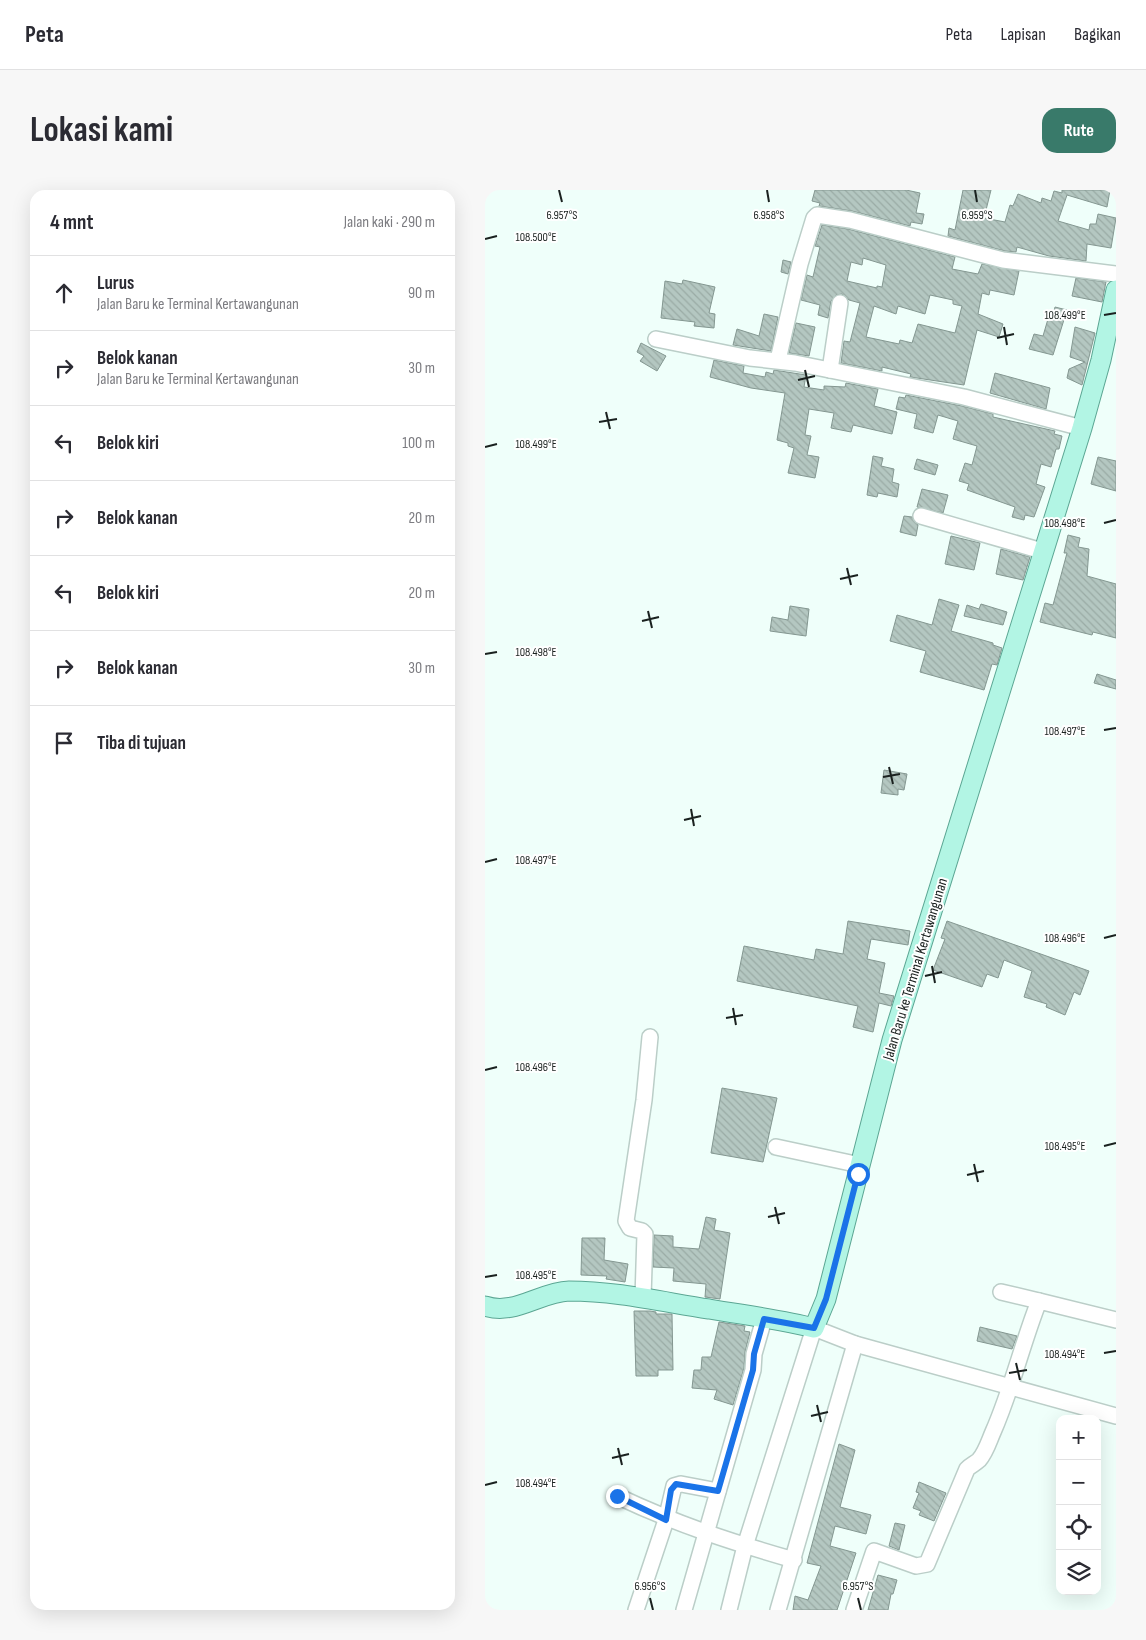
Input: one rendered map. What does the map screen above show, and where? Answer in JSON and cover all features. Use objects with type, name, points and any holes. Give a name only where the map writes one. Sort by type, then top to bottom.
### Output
[{"type":"main road","name":"Jalan Baru ke Terminal Kertawangunan","points":[[814,1328],[826,1299],[892,1040],[1042,551],[1082,428],[1101,360],[1116,290]]},
{"type":"main road","points":[[485,1306],[501,1309],[514,1307],[547,1294],[567,1291],[604,1292],[814,1328]]},
{"type":"street","points":[[777,360],[800,264],[814,218],[817,215],[849,220],[1003,260],[1116,274]]},
{"type":"street","points":[[830,370],[840,303]]},
{"type":"street","points":[[656,339],[751,358],[777,360],[964,397],[1082,428]]},
{"type":"street","points":[[921,516],[1042,551]]},
{"type":"street","points":[[643,1298],[645,1234],[641,1230],[630,1228],[626,1221],[650,1037]]},
{"type":"street","points":[[776,1147],[860,1165]]},
{"type":"street","points":[[1001,1292],[1116,1320]]},
{"type":"street","points":[[854,1610],[874,1551],[915,1566],[927,1564],[967,1469],[984,1454],[1011,1387],[1039,1301]]},
{"type":"street","points":[[684,1610],[753,1370],[754,1354],[764,1319]]},
{"type":"street","points":[[729,1610],[745,1546],[814,1328],[855,1344],[1116,1416]]},
{"type":"street","points":[[778,1610],[855,1344]]},
{"type":"street","points":[[636,1610],[666,1520],[671,1490],[676,1484],[718,1491]]},
{"type":"street","points":[[617,1496],[666,1520],[794,1560]]},
{"type":"building","points":[[815,190],[906,190],[920,193],[916,213],[924,214],[922,224],[911,222],[910,226],[852,211],[819,206],[820,203],[812,201]]},
{"type":"building","points":[[963,190],[991,190],[984,218],[1005,222],[1010,205],[1013,206],[1018,194],[1041,203],[1042,198],[1051,201],[1054,191],[1062,193],[1062,190],[1110,190],[1107,207],[1067,195],[1058,221],[1089,230],[1090,224],[1096,224],[1098,214],[1116,218],[1111,248],[1087,244],[1086,261],[1049,256],[1017,247],[1016,252],[1005,251],[948,236],[949,228],[955,230]]},
{"type":"building","points":[[822,225],[848,229],[955,257],[952,269],[978,274],[982,264],[1019,271],[1014,295],[990,290],[989,295],[982,293],[978,314],[1003,324],[999,337],[977,330],[964,385],[910,377],[911,374],[882,367],[882,371],[841,363],[844,341],[850,342],[860,303],[849,300],[842,294],[836,295],[831,301],[828,318],[818,315],[820,305],[801,300],[807,275],[813,277],[820,247],[815,246]],"holes":[[[863,258],[886,265],[882,287],[877,286],[877,288],[847,281],[851,262],[862,265]],[[930,295],[953,300],[953,304],[962,306],[955,333],[918,324],[912,343],[900,340],[899,344],[866,337],[874,306],[896,314],[898,306],[925,314]]]},
{"type":"building","points":[[783,260],[791,262],[788,274],[781,272]]},
{"type":"building","points":[[1076,278],[1106,282],[1102,302],[1072,296]]},
{"type":"building","points":[[683,280],[715,287],[709,313],[715,314],[714,328],[694,326],[695,322],[661,318],[665,281],[682,284]]},
{"type":"building","points":[[1055,307],[1067,310],[1053,355],[1029,349],[1034,334],[1043,336],[1048,319],[1052,320]]},
{"type":"building","points":[[764,314],[778,317],[771,351],[733,345],[737,329],[759,336]]},
{"type":"building","points":[[796,323],[815,327],[809,356],[789,353]]},
{"type":"building","points":[[1075,327],[1095,333],[1082,385],[1067,378],[1069,369],[1085,362],[1070,357]]},
{"type":"building","points":[[641,343],[666,356],[657,371],[640,361],[644,356],[637,352]]},
{"type":"building","points":[[714,360],[744,366],[743,373],[765,377],[766,372],[773,374],[774,370],[806,375],[804,387],[824,390],[824,386],[845,387],[846,383],[878,389],[874,406],[897,412],[892,434],[853,425],[851,432],[831,428],[834,413],[809,409],[805,435],[811,436],[807,455],[819,457],[815,478],[788,473],[794,448],[788,446],[788,443],[777,440],[785,393],[751,388],[710,377]]},
{"type":"building","points":[[995,373],[1050,388],[1046,409],[990,393]]},
{"type":"building","points":[[906,395],[993,414],[993,417],[1055,431],[1054,434],[1062,436],[1059,449],[1056,449],[1051,467],[1041,464],[1036,484],[1045,487],[1034,517],[1025,515],[1024,520],[1012,517],[1015,507],[967,490],[969,484],[959,481],[965,463],[972,465],[977,446],[953,439],[958,421],[938,415],[933,433],[914,428],[917,414],[896,409],[899,397],[905,398]]},
{"type":"building","points":[[873,456],[883,458],[881,466],[894,469],[892,482],[899,484],[897,497],[878,493],[877,497],[867,495]]},
{"type":"building","points":[[1098,457],[1116,461],[1116,491],[1091,484]]},
{"type":"building","points":[[917,459],[938,465],[935,475],[914,469]]},
{"type":"building","points":[[922,489],[948,495],[943,513],[917,507]]},
{"type":"building","points":[[904,516],[912,517],[918,525],[916,536],[900,532]]},
{"type":"building","points":[[1068,535],[1080,538],[1078,547],[1089,549],[1087,576],[1116,584],[1116,638],[1093,632],[1092,635],[1040,622],[1045,603],[1053,605],[1067,553],[1064,553]]},
{"type":"building","points":[[951,536],[980,543],[974,570],[945,564]]},
{"type":"building","points":[[1001,549],[1030,557],[1023,580],[996,574]]},
{"type":"building","points":[[939,599],[959,605],[951,631],[993,643],[993,645],[1002,648],[997,665],[992,664],[984,690],[920,672],[926,651],[890,641],[897,615],[932,625]]},
{"type":"building","points":[[981,604],[1007,612],[1003,625],[964,616],[967,605],[979,609]]},
{"type":"building","points":[[790,606],[809,609],[806,636],[770,631],[772,617],[788,620]]},
{"type":"building","points":[[1097,674],[1116,680],[1116,689],[1094,683]]},
{"type":"building","points":[[884,770],[907,774],[904,790],[898,789],[898,795],[881,793]]},
{"type":"building","points":[[848,921],[910,931],[908,945],[871,939],[867,959],[885,963],[879,993],[894,996],[891,1006],[879,1003],[873,1032],[853,1027],[858,1006],[737,981],[744,946],[814,960],[816,949],[843,954]]},
{"type":"building","points":[[947,921],[1089,971],[1080,995],[1074,992],[1065,1015],[1046,1007],[1047,1004],[1024,997],[1032,971],[1004,960],[998,978],[987,974],[982,987],[933,970],[945,939],[941,938]]},
{"type":"building","points":[[722,1088],[777,1098],[763,1162],[711,1153]]},
{"type":"building","points":[[706,1217],[716,1219],[714,1230],[730,1233],[720,1299],[705,1297],[706,1284],[673,1281],[674,1268],[653,1267],[654,1235],[673,1236],[673,1247],[699,1249]]},
{"type":"building","points":[[582,1238],[605,1238],[604,1260],[628,1264],[625,1282],[606,1279],[607,1276],[581,1275]]},
{"type":"building","points":[[634,1311],[672,1314],[673,1370],[658,1370],[658,1376],[636,1376]]},
{"type":"building","points":[[719,1322],[745,1326],[744,1331],[750,1332],[745,1352],[744,1368],[733,1405],[714,1399],[717,1390],[692,1388],[694,1370],[701,1370],[702,1357],[711,1357]]},
{"type":"building","points":[[980,1327],[1017,1336],[1012,1349],[977,1341]]},
{"type":"building","points":[[839,1444],[855,1450],[840,1507],[871,1515],[866,1534],[835,1526],[830,1546],[856,1553],[837,1610],[793,1610],[795,1596],[808,1600],[821,1566],[807,1563]]},
{"type":"building","points":[[919,1482],[946,1493],[934,1521],[919,1515],[921,1511],[913,1508],[919,1493],[916,1492]]},
{"type":"building","points":[[895,1523],[905,1525],[899,1550],[889,1546]]},
{"type":"building","points":[[878,1575],[897,1580],[893,1594],[891,1594],[888,1610],[868,1610]]},
{"type":"route","points":[[617,1496],[666,1520],[671,1490],[676,1484],[718,1491],[753,1370],[754,1354],[764,1319],[814,1328],[826,1299],[858,1174]]}]
